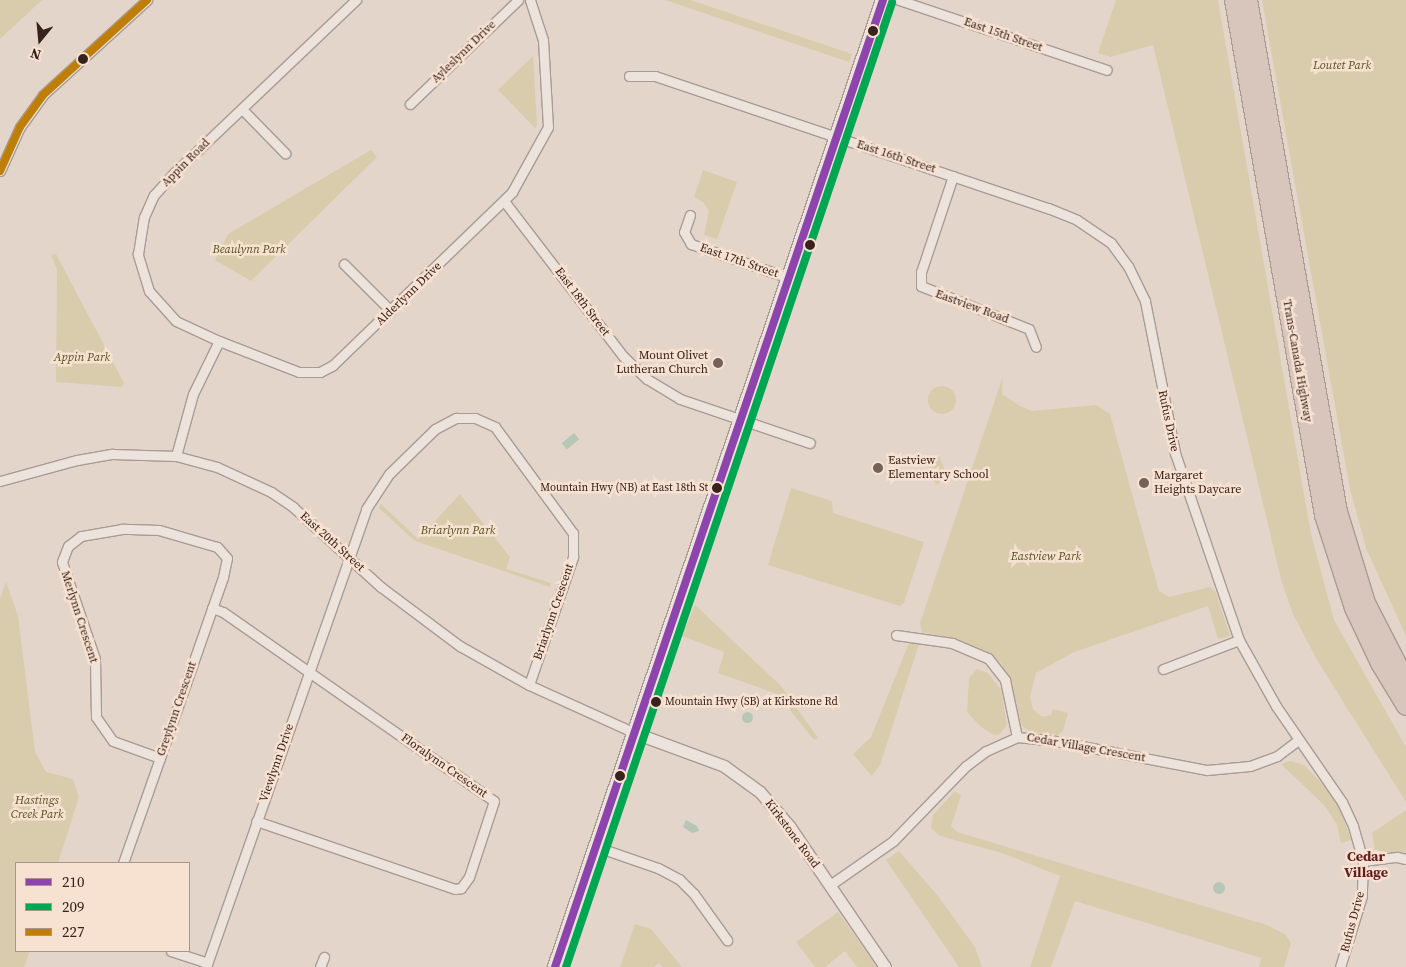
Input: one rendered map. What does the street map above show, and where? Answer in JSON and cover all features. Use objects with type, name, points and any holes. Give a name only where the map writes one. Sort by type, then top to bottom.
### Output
[{"type":"highway","name":"Trans-Canada Highway","points":[[1234,0],[1328,530],[1357,615],[1380,663],[1406,706]]},
{"type":"highway","name":"Trans-Canada Highway","points":[[1248,0],[1338,512],[1366,602],[1406,682]]},
{"type":"main road","points":[[555,967],[884,0]]},
{"type":"street","points":[[0,171],[20,127],[43,94],[147,0]]},
{"type":"street","name":"Appin Road","points":[[219,341],[176,321],[155,301],[140,266],[139,240],[144,217],[154,195],[356,0]]},
{"type":"street","name":"Ayleslynn Drive","points":[[410,104],[518,0]]},
{"type":"street","name":"Alderlynn Drive","points":[[219,341],[299,372],[320,372],[343,357],[504,201],[519,183],[548,127],[544,48],[530,0]]},
{"type":"street","name":"East 15th Street","points":[[899,0],[1107,70]]},
{"type":"street","name":"East 16th Street","points":[[628,76],[641,73],[655,76],[954,176],[1077,220]]},
{"type":"street","points":[[242,109],[285,153]]},
{"type":"street","name":"Eastview Road","points":[[954,176],[921,272],[921,286],[1029,329],[1036,346]]},
{"type":"street","name":"East 18th Street","points":[[504,201],[634,369],[666,393],[810,443]]},
{"type":"street","name":"East 17th Street","points":[[690,215],[684,232],[692,244],[789,278]]},
{"type":"street","name":"Rufus Drive","points":[[1077,220],[1111,243],[1138,284],[1145,301],[1175,453],[1239,640],[1298,740],[1342,802],[1353,826],[1363,861],[1362,896],[1340,967]]},
{"type":"street","points":[[344,264],[391,312]]},
{"type":"street","points":[[176,456],[193,394],[219,341]]},
{"type":"street","name":"Briarlynn Crescent","points":[[350,559],[366,508],[389,474],[444,422],[465,417],[487,422],[507,442],[573,534],[573,558],[529,685]]},
{"type":"street","name":"East 20th Street","points":[[0,481],[94,456],[132,453],[176,456],[217,467],[271,492],[422,620],[529,685],[635,733]]},
{"type":"street","name":"Merlynn Crescent","points":[[160,758],[113,740],[100,726],[96,717],[95,659],[64,569],[64,553],[73,540],[81,536],[138,529],[176,533],[217,547],[225,555]]},
{"type":"street","name":"Greylynn Crescent","points":[[123,862],[226,568],[225,555]]},
{"type":"street","name":"Viewlynn Drive","points":[[207,965],[308,672],[350,559]]},
{"type":"street","name":"Floralynn Crescent","points":[[212,608],[223,612],[494,801],[485,832],[465,884],[455,889],[256,821]]},
{"type":"street","points":[[896,635],[952,643],[988,658],[1005,680],[1017,737]]},
{"type":"street","points":[[1163,669],[1239,640]]},
{"type":"street","name":"Kirkstone Road","points":[[635,733],[701,755],[744,778],[777,810],[885,967]]},
{"type":"street","name":"Cedar Village Crescent","points":[[830,885],[892,841],[966,766],[986,751],[1017,737],[1056,741],[1207,770],[1250,766],[1277,756],[1298,740]]},
{"type":"street","points":[[597,847],[658,868],[679,879],[694,894],[727,940]]},
{"type":"street","points":[[1363,861],[1397,857],[1406,859]]},
{"type":"street","points":[[174,952],[207,965]]},
{"type":"street","points":[[320,967],[324,957]]},
{"type":"green space","points":[[0,0],[42,0],[0,39]]},
{"type":"green space","points":[[665,0],[690,0],[852,54],[849,62]]},
{"type":"green space","points":[[1116,0],[1218,0],[1311,534],[1334,620],[1406,747],[1406,802],[1317,660],[1293,614],[1282,583],[1153,45],[1110,57],[1098,53]]},
{"type":"green space","name":"Loutet Park","points":[[1262,0],[1406,0],[1406,636],[1366,548],[1350,489]]},
{"type":"green space","points":[[533,56],[537,125],[535,128],[498,90]]},
{"type":"green space","name":"Beaulynn Park","points":[[371,150],[377,157],[251,281],[215,260],[228,234]]},
{"type":"green space","points":[[703,170],[737,182],[717,239],[704,235],[709,211],[703,202],[694,197]]},
{"type":"green space","name":"Appin Park","points":[[56,254],[124,383],[122,387],[56,382],[57,269],[51,255]]},
{"type":"green space","name":"Eastview Park","points":[[1003,376],[1002,394],[1020,406],[1032,411],[1096,405],[1110,414],[1159,591],[1169,597],[1210,587],[1216,593],[1230,636],[1218,639],[1208,606],[1074,652],[1036,673],[1030,697],[1033,709],[1042,717],[1051,715],[1053,709],[1068,713],[1063,731],[1057,736],[1033,733],[1022,726],[1001,663],[951,639],[922,632],[920,623]]},
{"type":"green space","points":[[942,386],[952,390],[956,400],[952,410],[942,414],[932,410],[928,400],[932,390]]},
{"type":"green space","points":[[939,456],[949,479],[936,484],[926,461]]},
{"type":"green space","points":[[791,488],[832,501],[833,513],[924,542],[904,603],[900,606],[768,565]]},
{"type":"green space","name":"Briarlynn Park","points":[[460,494],[510,557],[506,569],[551,583],[550,587],[415,541],[379,508],[381,504],[418,539]]},
{"type":"green space","name":"Hastings Creek Park","points":[[6,582],[18,616],[35,752],[46,772],[73,779],[79,797],[58,862],[15,862],[15,952],[30,952],[24,967],[0,967],[0,599]]},
{"type":"green space","points":[[695,605],[781,686],[818,738],[814,740],[777,694],[718,673],[724,652],[682,636]]},
{"type":"green space","points":[[909,643],[919,644],[880,765],[872,776],[853,754],[871,737]]},
{"type":"green space","points":[[977,669],[988,673],[1001,690],[1007,725],[1000,734],[994,735],[981,727],[967,712],[969,678]]},
{"type":"green space","points":[[1290,761],[1304,765],[1326,788],[1340,809],[1351,840],[1341,843],[1337,825],[1325,806],[1281,764]]},
{"type":"green space","points":[[955,791],[961,796],[951,826],[957,832],[1267,925],[1285,934],[1291,943],[1284,967],[1259,967],[1261,958],[1075,901],[1051,967],[1030,967],[1060,876],[1002,853],[940,836],[931,828],[933,815]]},
{"type":"green space","points":[[1406,810],[1406,854],[1375,851],[1372,833]]},
{"type":"green space","points":[[899,851],[938,896],[975,947],[982,967],[959,967],[886,860]]},
{"type":"green space","points":[[838,912],[877,967],[857,967],[845,951],[825,967],[815,967],[796,942]]},
{"type":"green space","points":[[635,924],[651,929],[682,967],[663,967],[659,963],[654,967],[620,967]]},
{"type":"shaded area","points":[[574,433],[579,439],[567,449],[562,443]]},
{"type":"shaded area","points":[[747,711],[753,717],[747,723],[741,717]]},
{"type":"shaded area","points":[[686,820],[697,826],[699,831],[692,833],[683,827]]},
{"type":"shaded area","points":[[1217,882],[1221,882],[1225,888],[1221,894],[1217,894],[1213,890],[1213,886]]},
{"type":"transit line","name":"227","points":[[0,171],[20,127],[43,95],[147,0]]},
{"type":"transit line","name":"210","points":[[555,967],[883,0]]},
{"type":"transit line","name":"209","points":[[566,967],[892,3]]},
{"type":"place","name":"Mount Olivet Lutheran Church","points":[[718,363]]},
{"type":"place","name":"Eastview Elementary School","points":[[878,468]]},
{"type":"place","name":"Margaret Heights Daycare","points":[[1144,483]]},
{"type":"place","name":"Mountain Hwy (NB) at East 18th St","points":[[717,488]]},
{"type":"place","name":"Mountain Hwy (SB) at Kirkstone Rd","points":[[656,702]]},
{"type":"district","name":"Cedar Village","points":[[1366,864]]}]
